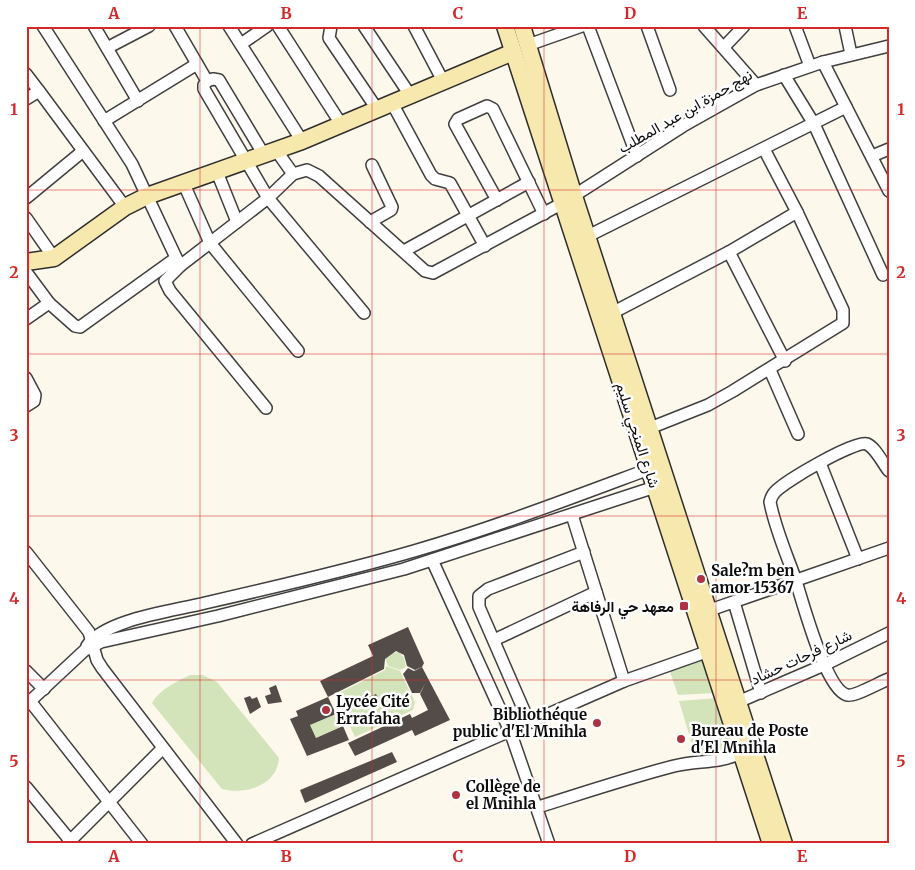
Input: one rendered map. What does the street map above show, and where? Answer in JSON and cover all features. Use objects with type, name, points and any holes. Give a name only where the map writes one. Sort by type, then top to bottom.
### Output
[{"type":"main road","name":"شارع المنجي سليم","points":[[505,26],[568,200],[588,236],[710,610],[742,753],[771,844]]},
{"type":"main road","name":"شارع المنجي سليم","points":[[522,26],[568,200],[649,469],[709,651],[732,705],[784,844]]},
{"type":"main road","points":[[26,262],[54,258],[125,207],[147,196],[302,141],[513,52]]},
{"type":"street","points":[[44,26],[124,151],[178,262]]},
{"type":"street","points":[[94,26],[138,101]]},
{"type":"street","points":[[107,48],[149,26]]},
{"type":"street","points":[[175,26],[207,81]]},
{"type":"street","points":[[229,26],[302,141]]},
{"type":"street","points":[[241,44],[267,26]]},
{"type":"street","points":[[278,26],[341,124]]},
{"type":"street","points":[[331,26],[329,38],[377,109]]},
{"type":"street","points":[[364,26],[410,95]]},
{"type":"street","points":[[414,26],[443,81]]},
{"type":"street","points":[[528,45],[582,26]]},
{"type":"street","points":[[588,26],[637,156]]},
{"type":"street","points":[[647,26],[670,90]]},
{"type":"street","points":[[704,26],[756,85]]},
{"type":"street","points":[[724,47],[744,26]]},
{"type":"street","points":[[795,26],[810,66]]},
{"type":"street","points":[[845,26],[851,54]]},
{"type":"street","name":"نهج حمزة ابن عبد المطلب","points":[[404,251],[425,271],[433,274],[568,200],[637,156],[756,85],[822,62],[889,46]]},
{"type":"street","points":[[822,62],[889,191]]},
{"type":"street","points":[[104,121],[198,64]]},
{"type":"street","points":[[26,74],[125,207]]},
{"type":"street","points":[[784,75],[814,124],[883,275]]},
{"type":"street","points":[[293,174],[270,153],[219,80],[207,81],[204,84],[204,89],[268,198],[364,313]]},
{"type":"street","points":[[26,100],[39,91]]},
{"type":"street","points":[[392,103],[431,175],[435,179],[450,183],[484,246]]},
{"type":"street","points":[[497,200],[456,125],[458,119],[483,106],[491,107],[544,214]]},
{"type":"street","points":[[588,236],[846,107]]},
{"type":"street","points":[[650,428],[708,405],[840,327],[845,319],[843,310],[797,212],[764,149]]},
{"type":"street","points":[[872,156],[889,149]]},
{"type":"street","points":[[26,198],[83,151]]},
{"type":"street","points":[[370,222],[392,207],[372,165]]},
{"type":"street","points":[[26,272],[49,303],[75,326],[80,327],[210,243],[299,171],[313,172],[404,251],[529,182]]},
{"type":"street","points":[[218,172],[237,222]]},
{"type":"street","points":[[183,182],[210,243],[298,351]]},
{"type":"street","points":[[612,313],[729,252],[797,212]]},
{"type":"street","points":[[26,218],[54,258]]},
{"type":"street","points":[[729,252],[785,361]]},
{"type":"street","points":[[178,262],[167,279],[167,288],[266,408]]},
{"type":"street","points":[[26,319],[49,303]]},
{"type":"street","points":[[770,370],[798,434]]},
{"type":"street","points":[[26,378],[35,395],[34,401],[26,406]]},
{"type":"street","points":[[889,471],[867,444],[850,447],[780,487],[771,497],[772,510],[824,665],[840,689],[847,695],[889,679]]},
{"type":"street","points":[[820,463],[858,559]]},
{"type":"street","points":[[142,844],[28,703],[90,645],[114,627],[138,619],[356,568],[538,510],[649,469]]},
{"type":"street","points":[[90,645],[112,638],[218,616],[360,581],[432,560],[655,487]]},
{"type":"street","points":[[572,515],[624,681]]},
{"type":"street","points":[[710,610],[889,548]]},
{"type":"street","points":[[26,552],[86,628],[90,645],[102,668],[237,844]]},
{"type":"street","points":[[529,722],[479,607],[478,596],[482,592],[584,552]]},
{"type":"street","points":[[432,560],[510,731],[550,844]]},
{"type":"street","points":[[356,568],[360,581]]},
{"type":"street","points":[[494,640],[596,592]]},
{"type":"street","points":[[734,602],[761,693]]},
{"type":"street","name":"شارع فرحات حشاد","points":[[732,705],[824,665],[889,633]]},
{"type":"street","points":[[252,844],[624,681],[709,651]]},
{"type":"street","points":[[26,671],[44,689]]},
{"type":"street","points":[[26,787],[70,843],[162,748]]},
{"type":"street","points":[[538,807],[652,772],[692,762],[718,762],[742,753]]},
{"type":"green space","points":[[399,652],[404,658],[406,667],[400,670],[388,666],[385,659],[392,653]]},
{"type":"green space","points":[[700,653],[716,693],[678,695],[667,663]]},
{"type":"green space","points":[[386,666],[400,671],[415,702],[413,710],[355,737],[335,695],[385,670]]},
{"type":"green space","points":[[190,675],[203,675],[217,682],[279,758],[277,768],[266,782],[240,791],[222,789],[152,703],[164,690]]},
{"type":"green space","points":[[718,698],[739,760],[730,763],[717,756],[695,754],[679,701]]},
{"type":"green space","points":[[334,715],[340,727],[316,738],[310,725]]},
{"type":"building","points":[[408,627],[424,663],[422,667],[415,670],[407,666],[404,655],[396,651],[385,659],[384,669],[328,697],[320,681],[373,656],[368,645]]},
{"type":"building","points":[[422,667],[450,720],[415,736],[412,730],[355,756],[348,743],[410,714],[412,718],[428,710],[420,694],[425,684],[420,693],[412,693],[403,674],[408,668],[414,671]]},
{"type":"building","points":[[276,685],[282,702],[268,704],[265,696],[271,694],[269,688]]},
{"type":"building","points":[[376,694],[379,701],[372,704],[369,697]]},
{"type":"building","points":[[250,696],[252,699],[257,697],[261,707],[250,714],[244,698]]},
{"type":"building","points":[[328,697],[336,714],[310,725],[316,738],[343,726],[349,740],[307,756],[290,719],[298,716],[296,711]]},
{"type":"building","points":[[392,752],[397,762],[305,803],[300,790]]},
{"type":"place","name":"Sale?m ben amor 15367","points":[[701,579]]},
{"type":"place","name":"معهد حي الرفاهة","points":[[684,606]]},
{"type":"place","name":"Lycée Cité Errafaha","points":[[326,710]]},
{"type":"place","name":"Bibliothéque public d'El Mnihla","points":[[597,723]]},
{"type":"place","name":"Bureau de Poste d'El Mnihla","points":[[681,739]]},
{"type":"place","name":"Collège de el Mnihla","points":[[456,795]]}]
